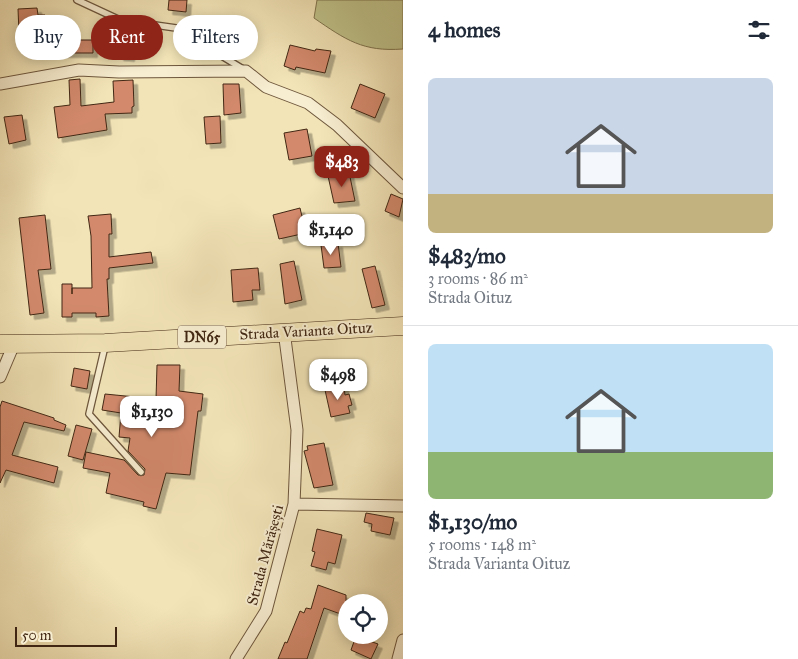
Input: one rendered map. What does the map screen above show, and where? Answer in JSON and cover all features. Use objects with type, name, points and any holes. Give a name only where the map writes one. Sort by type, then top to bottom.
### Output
[{"type":"main road","name":"Strada Varianta Oituz","points":[[7,344],[106,343],[284,331],[403,326]]},
{"type":"street","points":[[0,84],[79,70],[119,72],[246,71],[266,87],[308,103],[337,125],[403,188]]},
{"type":"street","name":"Strada Mărășești","points":[[236,659],[266,611],[294,504],[297,430],[284,331]]},
{"type":"street","points":[[0,376],[7,344]]},
{"type":"street","points":[[294,504],[403,506]]},
{"type":"street","points":[[398,659],[403,640]]},
{"type":"lane","points":[[77,0],[120,20],[176,28],[214,49],[246,71]]},
{"type":"lane","points":[[106,343],[89,414],[141,472]]},
{"type":"green space","points":[[317,0],[403,0],[403,49],[377,49],[356,43],[336,33],[314,18]]},
{"type":"building","points":[[169,0],[187,0],[186,12],[168,10]]},
{"type":"building","points":[[37,8],[38,15],[18,15],[18,9]]},
{"type":"building","points":[[81,40],[91,40],[91,53],[81,53]]},
{"type":"building","points":[[290,45],[315,51],[316,49],[331,51],[325,73],[296,67],[295,70],[284,66]]},
{"type":"building","points":[[80,79],[81,106],[114,102],[113,81],[133,80],[134,106],[132,107],[132,113],[105,114],[107,130],[58,138],[54,107],[70,105],[69,80]]},
{"type":"building","points":[[223,84],[239,84],[241,113],[224,115]]},
{"type":"building","points":[[360,84],[385,94],[375,118],[351,108]]},
{"type":"building","points":[[22,115],[26,140],[9,144],[4,117]]},
{"type":"building","points":[[220,116],[221,143],[206,144],[204,117]]},
{"type":"building","points":[[307,129],[312,156],[289,160],[284,133]]},
{"type":"building","points":[[349,172],[355,201],[334,203],[328,176]]},
{"type":"building","points":[[391,194],[403,199],[399,217],[385,211]]},
{"type":"building","points":[[300,208],[306,233],[279,239],[273,215]]},
{"type":"building","points":[[111,214],[112,234],[109,234],[109,257],[151,252],[153,263],[109,268],[109,279],[107,279],[109,316],[96,317],[96,313],[72,313],[72,317],[62,317],[62,284],[72,284],[72,288],[92,288],[91,236],[88,216]]},
{"type":"building","points":[[45,215],[51,269],[38,270],[44,313],[30,315],[19,218]]},
{"type":"building","points":[[338,243],[341,267],[324,268],[321,245]]},
{"type":"building","points":[[294,261],[302,300],[285,304],[280,264]]},
{"type":"building","points":[[375,266],[385,305],[372,308],[362,269]]},
{"type":"building","points":[[258,268],[260,290],[252,290],[253,300],[233,302],[231,270]]},
{"type":"building","points":[[157,365],[180,365],[179,391],[203,394],[201,411],[198,411],[190,475],[166,473],[156,509],[143,506],[144,502],[106,493],[110,473],[83,468],[86,452],[124,460],[138,475],[144,475],[145,469],[128,451],[130,438],[119,437],[121,413],[102,410],[105,394],[156,399]]},
{"type":"building","points":[[74,368],[90,371],[87,389],[71,386]]},
{"type":"building","points":[[344,386],[345,395],[349,394],[352,405],[348,406],[350,413],[331,417],[325,390]]},
{"type":"building","points":[[2,401],[54,418],[54,420],[66,425],[64,431],[24,422],[12,455],[58,467],[54,483],[6,470],[0,483],[0,407]]},
{"type":"building","points":[[76,425],[92,429],[83,460],[68,456]]},
{"type":"building","points":[[324,443],[333,485],[314,488],[304,451],[308,450],[307,446]]},
{"type":"building","points":[[366,513],[394,518],[390,535],[371,531],[372,524],[364,522]]},
{"type":"building","points":[[317,529],[342,535],[335,564],[328,562],[326,570],[311,566],[315,552],[312,551]]},
{"type":"building","points":[[318,585],[343,594],[338,594],[338,613],[324,608],[307,659],[278,659],[285,642],[287,643],[300,611],[304,613],[306,608],[311,609]]},
{"type":"building","points":[[353,644],[378,644],[371,659],[351,650]]}]
